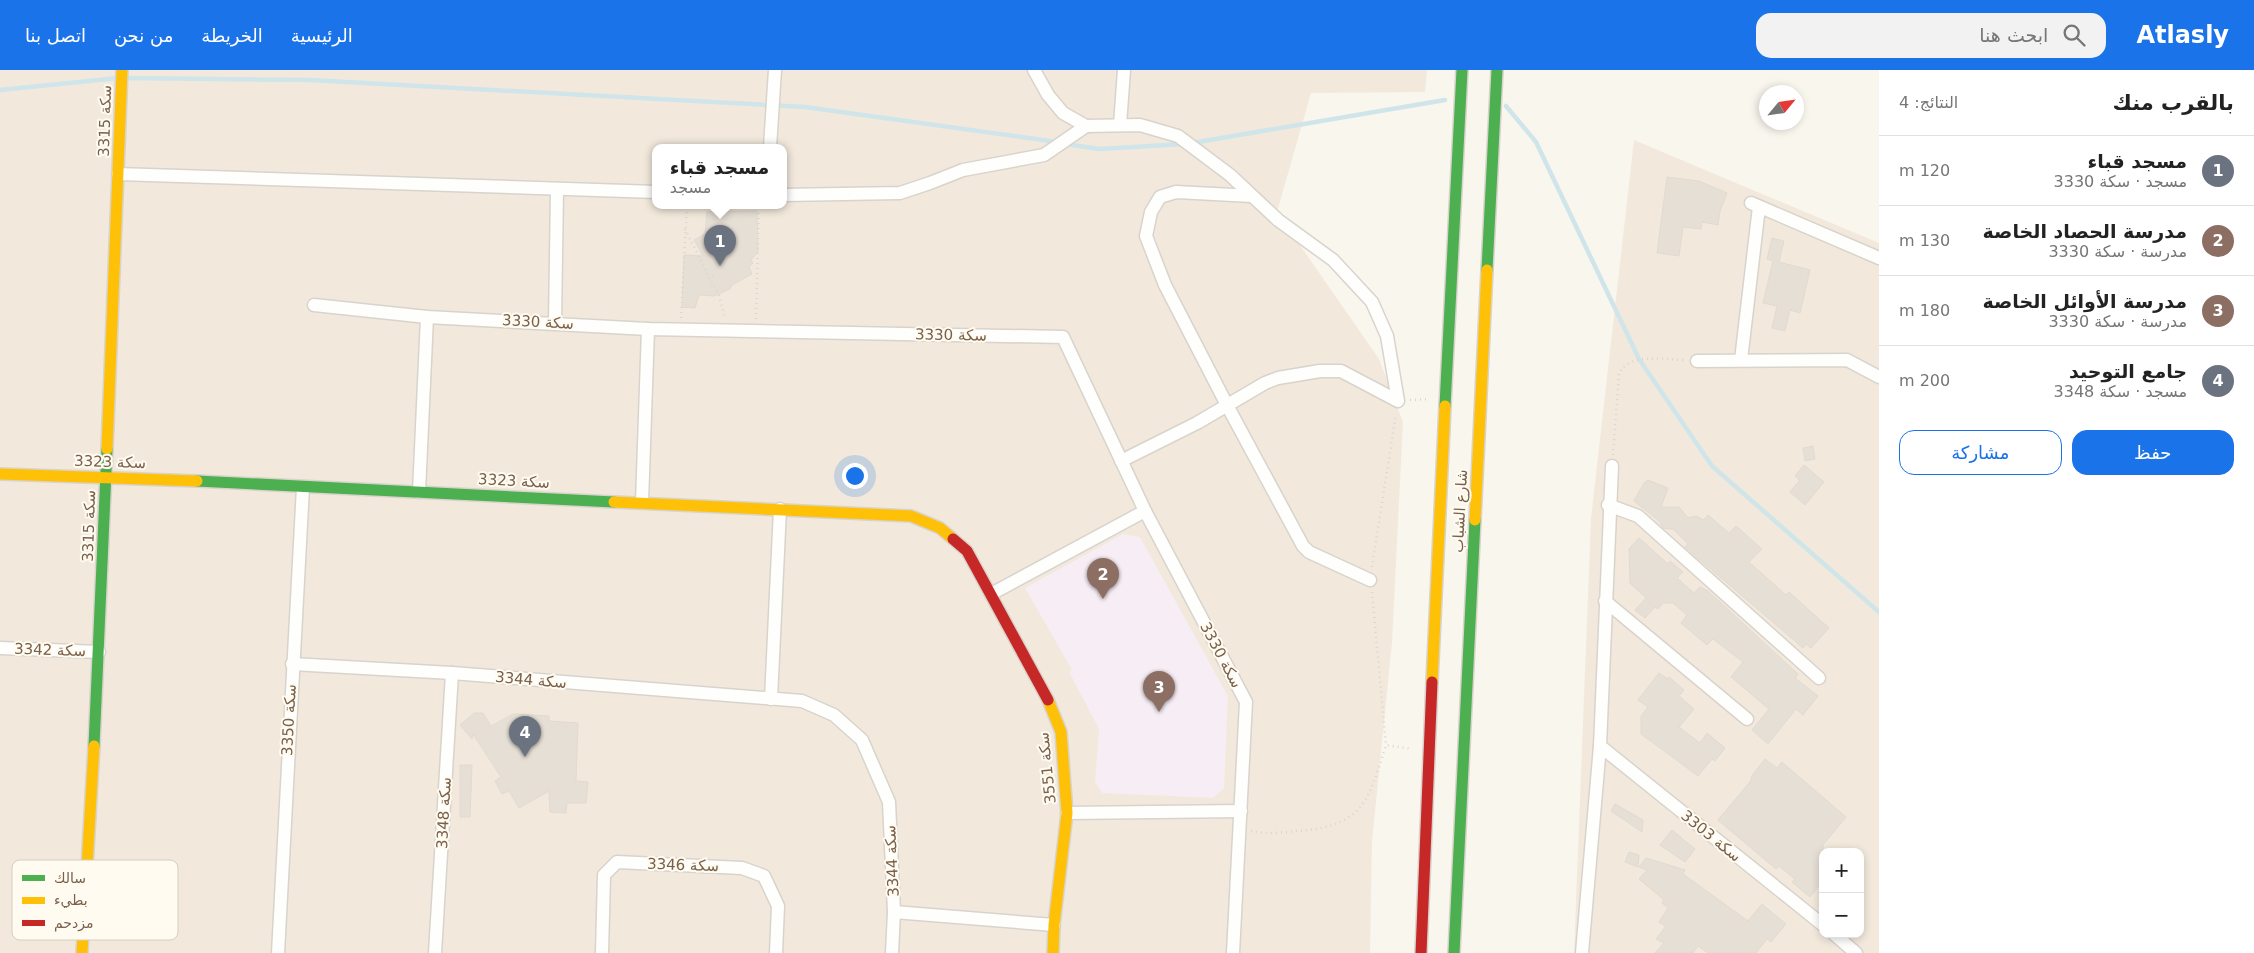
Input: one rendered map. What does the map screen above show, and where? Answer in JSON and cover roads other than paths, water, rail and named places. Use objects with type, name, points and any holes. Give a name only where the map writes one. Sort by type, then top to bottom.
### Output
[{"type":"street","name":"سكة 3315","points":[[87,860],[107,477],[122,70]]},
{"type":"street","points":[[770,144],[775,70]]},
{"type":"street","points":[[1034,70],[1048,95],[1063,113],[1086,126],[1140,125],[1178,136],[1230,175],[1278,220],[1333,260],[1372,302],[1387,336],[1398,401],[1340,371],[1278,378],[1265,383],[1228,407],[1121,461]]},
{"type":"street","points":[[1120,125],[1124,70]]},
{"type":"street","name":"شارع الشباب","points":[[1421,953],[1462,70]]},
{"type":"street","name":"شارع الشباب","points":[[1454,953],[1497,70]]},
{"type":"street","points":[[787,195],[900,193],[963,170],[1044,155],[1086,126]]},
{"type":"street","points":[[118,174],[652,192]]},
{"type":"street","points":[[555,323],[557,189]]},
{"type":"street","points":[[1252,196],[1176,192],[1160,197],[1151,212],[1146,236],[1165,285],[1303,546],[1309,552],[1370,580]]},
{"type":"street","points":[[1741,360],[1755,205],[1879,258]]},
{"type":"street","name":"سكة 3330","points":[[314,305],[428,318],[648,329],[1063,337],[1145,511],[1246,702],[1233,953]]},
{"type":"street","points":[[419,492],[428,318]]},
{"type":"street","points":[[642,502],[648,329]]},
{"type":"street","points":[[1698,361],[1847,360],[1879,377]]},
{"type":"street","points":[[1582,953],[1600,746],[1608,505],[1612,466]]},
{"type":"street","name":"سكة 3323","points":[[0,474],[107,477],[911,516],[940,528],[967,551],[991,594]]},
{"type":"street","name":"سكة 3350","points":[[278,953],[302,487]]},
{"type":"street","points":[[1608,505],[1638,516],[1818,678]]},
{"type":"street","points":[[770,699],[780,509]]},
{"type":"street","points":[[991,594],[1145,511]]},
{"type":"street","name":"سكة 3551","points":[[991,594],[1047,698],[1061,732],[1067,813],[1054,924],[1053,953]]},
{"type":"street","points":[[1605,601],[1747,719]]},
{"type":"street","name":"سكة 3342","points":[[0,648],[99,652]]},
{"type":"street","name":"سكة 3344","points":[[292,664],[452,673],[802,701],[834,714],[862,740],[889,802],[894,912],[892,953]]},
{"type":"street","name":"سكة 3348","points":[[435,953],[452,673]]},
{"type":"street","name":"سكة 3303","points":[[1600,746],[1819,922]]},
{"type":"street","points":[[1067,813],[1241,811]]},
{"type":"street","name":"سكة 3346","points":[[602,953],[604,875],[617,862],[742,868],[764,876],[778,906],[776,953]]},
{"type":"street","name":"سكة 3344","points":[[894,912],[1054,924]]},
{"type":"street","points":[[1839,938],[1856,953]]},
{"type":"street","name":"سكة 3315","points":[[82,953],[83,940]]},
{"type":"waterway","points":[[0,90],[118,78]]},
{"type":"waterway","points":[[126,78],[310,80],[805,107],[1057,142]]},
{"type":"waterway","points":[[1192,143],[1445,100]]},
{"type":"waterway","points":[[1506,106],[1536,142],[1639,359],[1712,466],[1879,612]]},
{"type":"waterway","points":[[1065,144],[1100,149],[1184,144]]},
{"type":"place","name":"مسجد قباء","points":[[720,266]]},
{"type":"place","name":"مدرسة الحصاد الخاصة","points":[[1103,599]]},
{"type":"place","name":"مدرسة الأوائل الخاصة","points":[[1159,712]]},
{"type":"place","name":"جامع التوحيد","points":[[525,757]]}]
